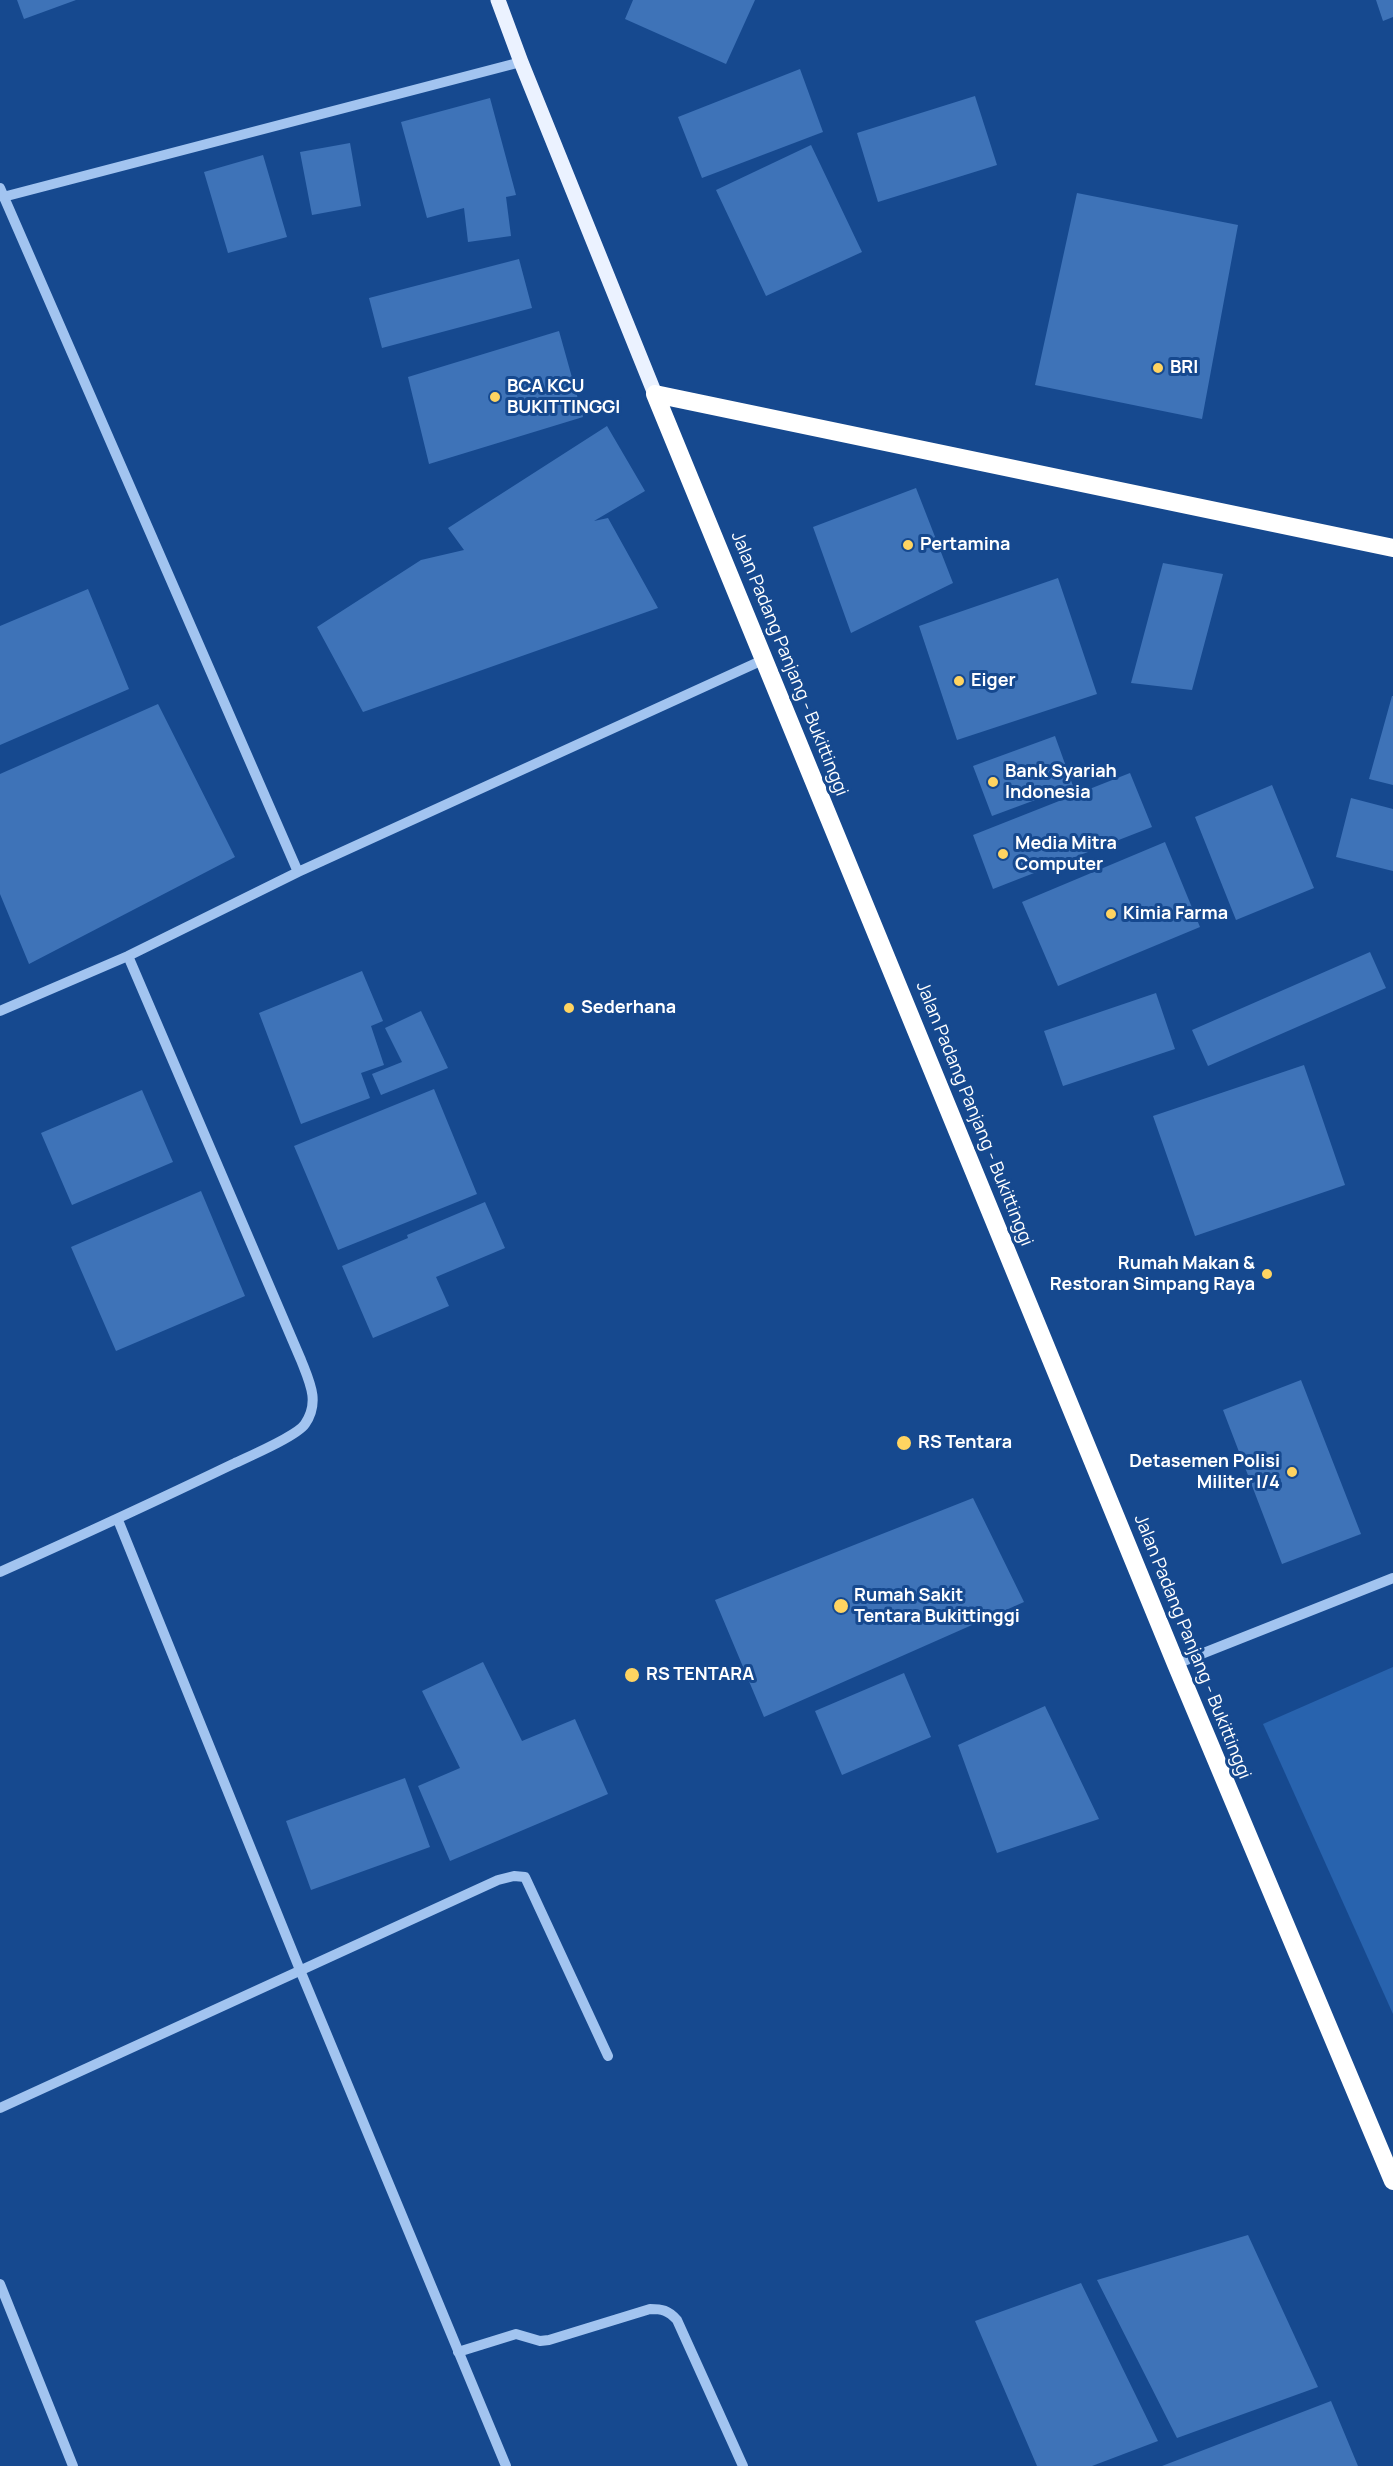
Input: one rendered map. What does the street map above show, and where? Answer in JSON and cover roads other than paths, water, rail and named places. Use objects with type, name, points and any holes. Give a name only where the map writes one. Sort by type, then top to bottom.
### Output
[{"type":"highway","points":[[655,394],[1393,548]]},
{"type":"highway","name":"Jalan Padang Panjang - Bukittinggi","points":[[655,394],[1176,1664],[1393,2181]]},
{"type":"main road","points":[[498,0],[655,394]]},
{"type":"street","points":[[298,872],[2,193],[521,62]]},
{"type":"street","points":[[1,1008],[128,956],[298,872],[765,659]]},
{"type":"street","points":[[0,1572],[118,1520],[264,1449],[303,1427],[313,1409],[312,1389],[301,1360],[128,956]]},
{"type":"street","points":[[118,1520],[300,1971],[506,2466]]},
{"type":"street","points":[[1176,1664],[1393,1578]]},
{"type":"street","points":[[0,2108],[498,1880],[514,1876],[525,1877],[608,2056]]},
{"type":"street","points":[[0,2284],[73,2466]]},
{"type":"street","points":[[458,2352],[516,2334],[540,2341],[549,2340],[650,2309],[663,2309],[677,2320],[743,2466]]},
{"type":"place","name":"BRI","points":[[1158,368]]},
{"type":"place","name":"BCA KCU BUKITTINGGI","points":[[495,397]]},
{"type":"place","name":"Pertamina","points":[[908,545]]},
{"type":"place","name":"Eiger","points":[[959,681]]},
{"type":"place","name":"Bank Syariah Indonesia","points":[[993,782]]},
{"type":"place","name":"Media Mitra Computer","points":[[1003,854]]},
{"type":"place","name":"Kimia Farma","points":[[1111,914]]},
{"type":"place","name":"Sederhana","points":[[569,1008]]},
{"type":"place","name":"Rumah Makan & Restoran Simpang Raya","points":[[1267,1274]]},
{"type":"place","name":"RS Tentara","points":[[904,1443]]},
{"type":"place","name":"Detasemen Polisi Militer I/4","points":[[1292,1472]]},
{"type":"place","name":"Rumah Sakit Tentara Bukittinggi","points":[[841,1606]]},
{"type":"place","name":"RS TENTARA","points":[[632,1675]]}]
